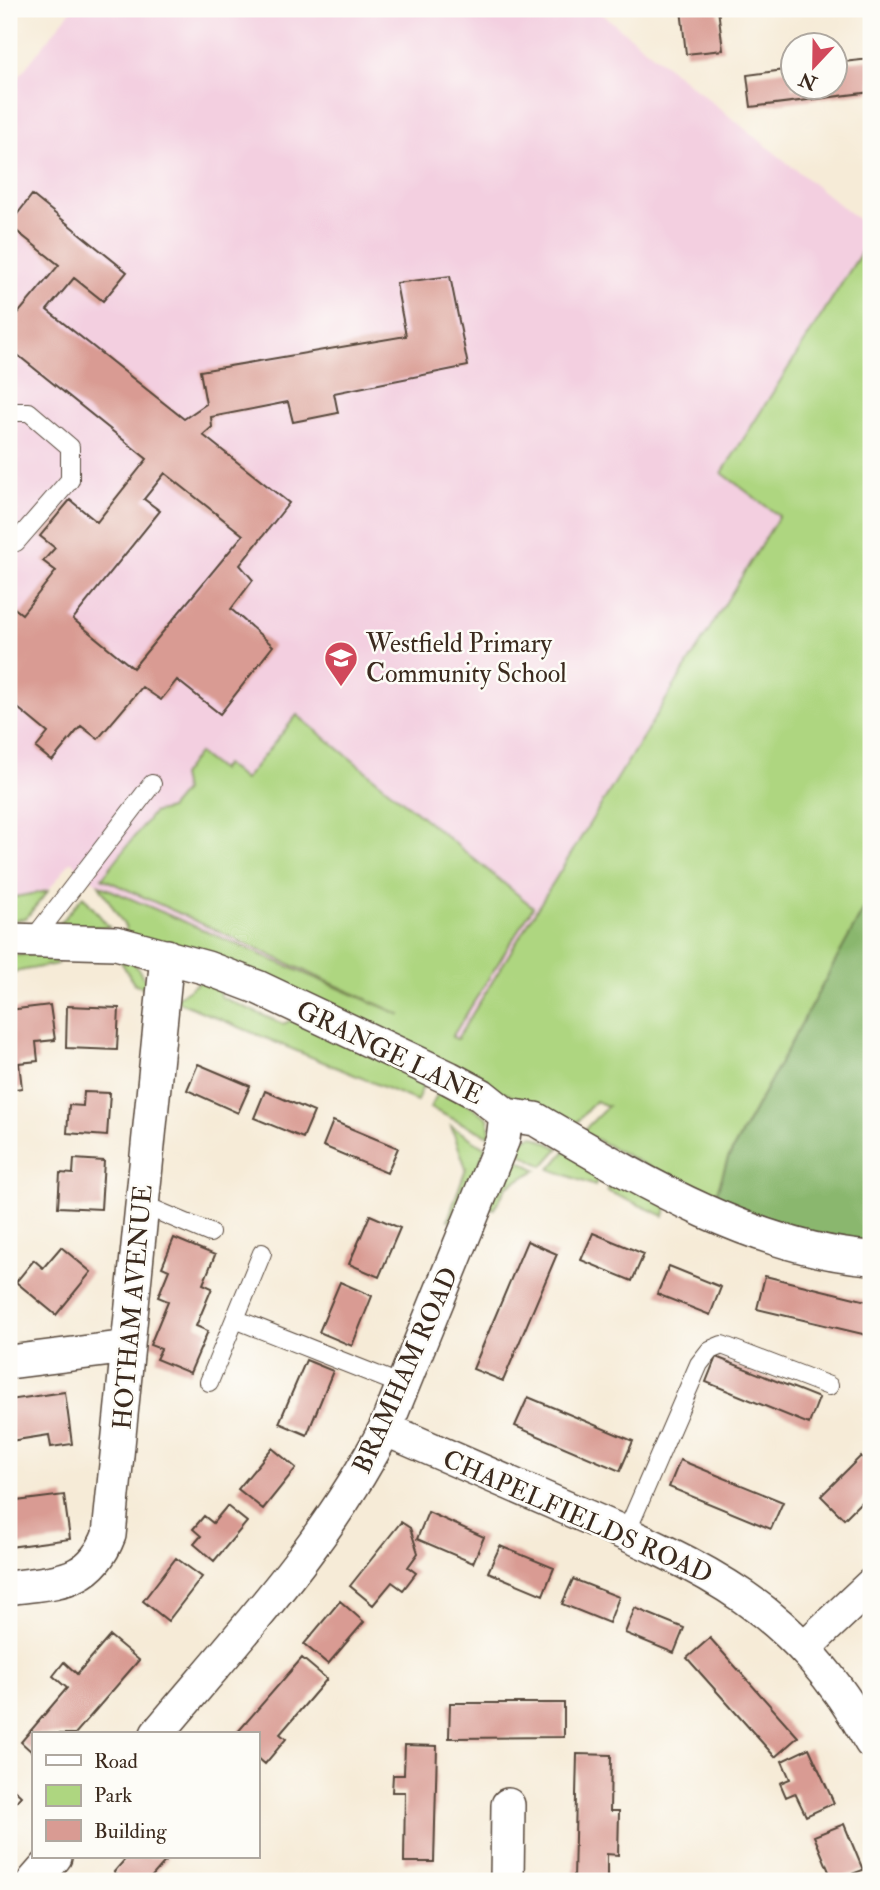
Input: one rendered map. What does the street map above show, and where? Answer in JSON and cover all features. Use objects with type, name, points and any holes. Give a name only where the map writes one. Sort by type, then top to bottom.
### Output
[{"type":"street","name":"GRANGE LANE","points":[[21,939],[116,943],[167,956],[257,988],[470,1089],[506,1115],[535,1119],[690,1206],[794,1243],[871,1258]]},
{"type":"street","name":"HOTHAM AVENUE","points":[[9,1588],[66,1580],[88,1570],[102,1555],[110,1525],[167,956]]},
{"type":"street","name":"BRAMHAM ROAD","points":[[159,1732],[314,1546],[340,1510],[385,1429],[503,1139],[506,1115]]},
{"type":"street","points":[[9,1362],[128,1347]]},
{"type":"street","name":"CHAPELFIELDS ROAD","points":[[385,1429],[626,1533],[699,1567],[740,1592],[804,1648],[855,1713],[871,1742]]},
{"type":"street","points":[[804,1648],[871,1586]]},
{"type":"street","points":[[507,1881],[509,1805]]},
{"type":"street","points":[[34,1881],[54,1858]]},
{"type":"lane","points":[[9,412],[29,412],[70,447],[69,480],[16,542],[9,542]]},
{"type":"lane","points":[[21,939],[152,784]]},
{"type":"lane","points":[[141,1204],[210,1233]]},
{"type":"lane","points":[[209,1382],[262,1253]]},
{"type":"lane","points":[[235,1319],[402,1385]]},
{"type":"lane","points":[[626,1533],[699,1364],[710,1350],[722,1345],[829,1386]]},
{"type":"shaded area","name":"Westfield Primary Community School","points":[[72,9],[596,9],[871,230],[871,237],[722,472],[779,516],[456,1040],[99,885],[71,861],[48,891],[9,898],[9,89]]},
{"type":"green space","points":[[871,237],[871,896],[728,1158],[714,1201],[582,1132],[608,1106],[595,1101],[574,1126],[245,969],[123,935],[126,928],[99,885],[401,1015],[102,878],[153,813],[169,809],[184,791],[181,776],[198,753],[220,770],[225,764],[244,780],[297,715],[533,907],[452,1037],[457,1039],[779,516],[722,473]]},
{"type":"green space","points":[[48,891],[26,918],[9,921],[9,898]]},
{"type":"green space","points":[[83,896],[109,927],[56,928]]},
{"type":"green space","points":[[871,896],[871,1243],[823,1238],[714,1201],[728,1159]]},
{"type":"green space","points":[[52,952],[57,964],[9,973],[9,956]]},
{"type":"green space","points":[[119,958],[131,958],[152,991],[134,984]]},
{"type":"green space","points":[[199,982],[217,983],[221,997],[283,1024],[296,1018],[425,1081],[417,1101],[174,1000]]},
{"type":"green space","points":[[441,1087],[488,1118],[491,1137],[430,1108]]},
{"type":"green space","points":[[451,1126],[486,1148],[454,1220],[448,1220],[466,1168]]},
{"type":"green space","points":[[533,1136],[559,1148],[543,1166],[511,1148],[517,1141]]},
{"type":"green space","points":[[566,1150],[600,1171],[595,1186],[550,1169]]},
{"type":"green space","points":[[509,1155],[537,1170],[507,1186],[494,1209],[488,1207]]},
{"type":"green space","points":[[613,1177],[667,1206],[664,1216],[607,1191]]},
{"type":"building","points":[[681,9],[718,9],[723,50],[686,54]]},
{"type":"building","points":[[870,59],[871,92],[848,95],[848,61]]},
{"type":"building","points":[[778,71],[778,102],[791,102],[751,107],[747,75]]},
{"type":"building","points":[[32,195],[127,272],[103,301],[74,278],[47,310],[184,419],[206,404],[200,371],[406,336],[396,283],[450,276],[468,366],[334,393],[338,413],[293,422],[288,402],[211,417],[212,427],[203,435],[289,503],[240,565],[253,580],[231,609],[273,646],[220,714],[177,680],[161,700],[142,687],[98,739],[81,726],[52,761],[36,748],[48,733],[13,704],[9,711],[9,676],[13,671],[9,668],[9,604],[22,614],[56,571],[43,561],[55,548],[40,536],[70,500],[97,522],[147,459],[9,348],[9,324],[59,265],[9,225]],"holes":[[[165,473],[243,535],[133,668],[73,619],[160,511],[144,499]]]},
{"type":"building","points":[[50,1005],[55,1040],[36,1042],[38,1061],[19,1063],[22,1088],[9,1090],[9,1010]]},
{"type":"building","points":[[67,1006],[119,1008],[117,1050],[66,1048]]},
{"type":"building","points":[[198,1064],[250,1086],[238,1113],[187,1090]]},
{"type":"building","points":[[265,1091],[314,1112],[303,1138],[254,1118]]},
{"type":"building","points":[[84,1092],[110,1093],[107,1136],[67,1133],[69,1105],[83,1106]]},
{"type":"building","points":[[333,1121],[398,1148],[387,1173],[323,1146]]},
{"type":"building","points":[[74,1159],[104,1161],[101,1209],[58,1207],[60,1173],[73,1174]]},
{"type":"building","points":[[370,1215],[400,1228],[379,1277],[349,1264]]},
{"type":"building","points":[[593,1233],[644,1254],[632,1281],[581,1260]]},
{"type":"building","points":[[174,1238],[215,1255],[203,1284],[212,1288],[196,1326],[208,1331],[190,1373],[156,1359],[161,1349],[150,1345],[168,1301],[158,1297],[169,1270],[162,1267]]},
{"type":"building","points":[[527,1241],[557,1254],[503,1381],[473,1369]]},
{"type":"building","points":[[61,1247],[91,1272],[56,1315],[16,1282],[34,1260],[43,1268]]},
{"type":"building","points":[[669,1266],[721,1287],[710,1315],[657,1294]]},
{"type":"building","points":[[765,1276],[871,1302],[871,1336],[757,1309]]},
{"type":"building","points":[[340,1282],[372,1296],[352,1346],[319,1332]]},
{"type":"building","points":[[716,1357],[819,1398],[809,1424],[706,1382]]},
{"type":"building","points":[[306,1360],[333,1371],[307,1435],[279,1423]]},
{"type":"building","points":[[65,1392],[72,1444],[51,1447],[49,1435],[10,1441],[9,1400]]},
{"type":"building","points":[[528,1397],[633,1441],[620,1471],[515,1426]]},
{"type":"building","points":[[272,1448],[296,1468],[263,1509],[238,1489]]},
{"type":"building","points":[[861,1456],[871,1467],[871,1492],[844,1519],[821,1496]]},
{"type":"building","points":[[680,1460],[783,1502],[771,1529],[669,1487]]},
{"type":"building","points":[[64,1495],[70,1539],[9,1547],[9,1502]]},
{"type":"building","points":[[227,1506],[247,1522],[214,1561],[194,1544],[201,1536],[193,1529],[204,1516],[213,1523]]},
{"type":"building","points":[[428,1512],[484,1537],[473,1563],[417,1539]]},
{"type":"building","points":[[401,1522],[410,1528],[418,1553],[408,1567],[416,1573],[403,1590],[392,1582],[373,1605],[350,1586]]},
{"type":"building","points":[[500,1546],[554,1568],[543,1595],[488,1572]]},
{"type":"building","points":[[176,1558],[202,1577],[168,1621],[143,1601]]},
{"type":"building","points":[[573,1579],[619,1597],[609,1623],[562,1604]]},
{"type":"building","points":[[340,1601],[364,1622],[328,1664],[304,1644]]},
{"type":"building","points":[[635,1608],[684,1628],[674,1653],[625,1633]]},
{"type":"building","points":[[110,1636],[139,1660],[77,1732],[32,1732],[32,1752],[21,1742],[67,1688],[53,1676],[64,1662],[77,1674]]},
{"type":"building","points":[[710,1638],[798,1737],[775,1757],[687,1658]]},
{"type":"building","points":[[302,1658],[327,1679],[280,1734],[286,1739],[265,1764],[259,1759],[259,1732],[238,1732]]},
{"type":"building","points":[[450,1703],[564,1703],[564,1737],[449,1738]]},
{"type":"building","points":[[405,1745],[437,1746],[434,1862],[404,1862],[405,1792],[392,1792],[393,1775],[404,1775]]},
{"type":"building","points":[[809,1748],[834,1803],[806,1816],[795,1793],[786,1797],[780,1783],[790,1779],[782,1761]]},
{"type":"building","points":[[577,1754],[611,1755],[610,1811],[619,1811],[618,1855],[607,1854],[607,1880],[574,1879]]},
{"type":"building","points":[[9,1785],[21,1796],[9,1810]]},
{"type":"building","points":[[844,1824],[863,1870],[833,1881],[814,1836]]},
{"type":"building","points":[[126,1858],[168,1858],[148,1881],[124,1881],[114,1872]]},
{"type":"place","name":"Westfield Primary Community School","points":[[341,688]]}]
